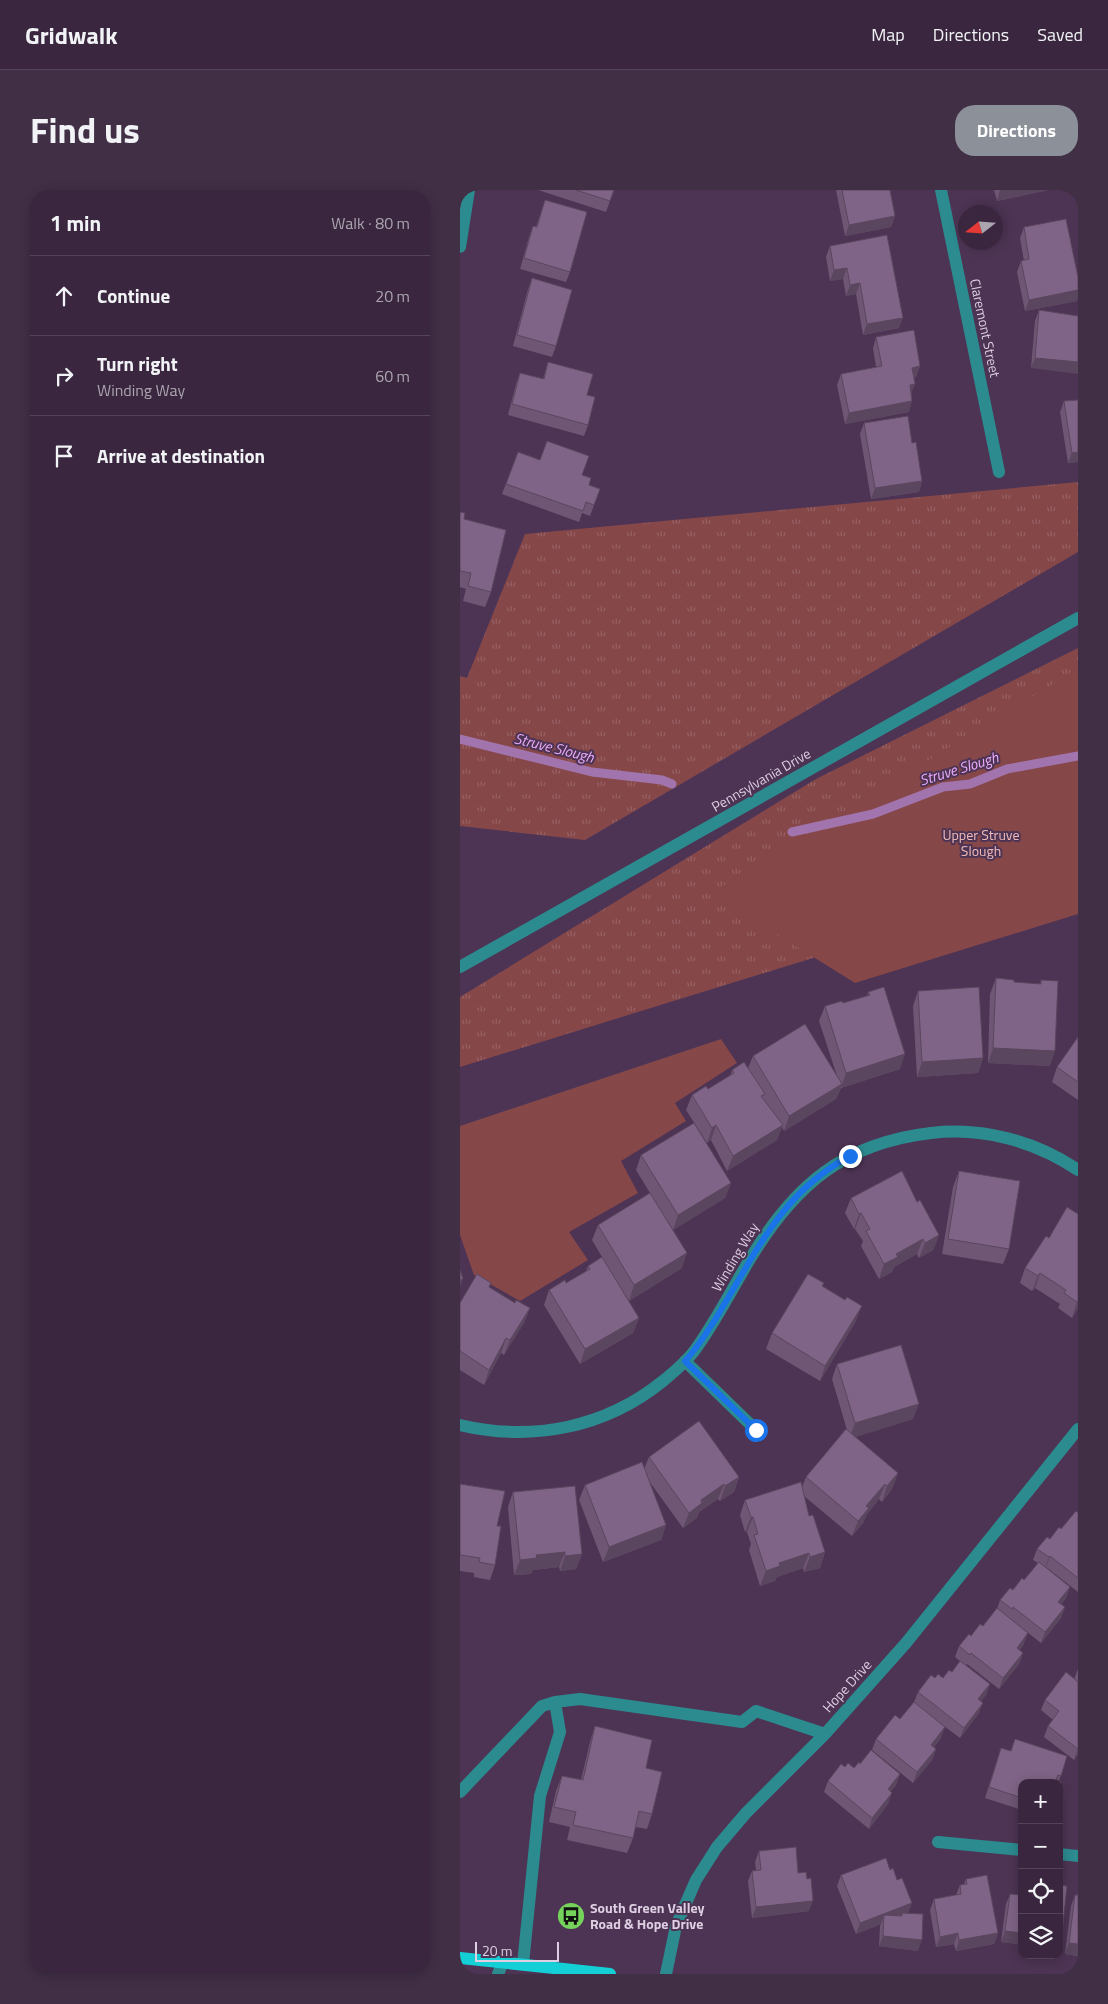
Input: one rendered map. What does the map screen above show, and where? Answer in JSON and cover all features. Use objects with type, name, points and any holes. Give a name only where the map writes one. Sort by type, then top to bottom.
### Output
[{"type":"main road","points":[[460,1958],[500,1968],[523,1964],[550,1970],[610,1974]]},
{"type":"street","points":[[460,247],[469,190]]},
{"type":"street","name":"Claremont Street","points":[[941,190],[999,472]]},
{"type":"street","name":"Pennsylvania Drive","points":[[460,967],[1078,618]]},
{"type":"street","name":"Winding Way","points":[[460,1425],[482,1430],[530,1433],[550,1431],[592,1421],[632,1402],[653,1389],[685,1361],[703,1339],[768,1231],[786,1207],[802,1189],[821,1174],[850,1156],[890,1140],[946,1132],[969,1132],[999,1136],[1029,1144],[1052,1154],[1078,1170]]},
{"type":"street","points":[[685,1361],[756,1430]]},
{"type":"street","name":"Hope Drive","points":[[666,1974],[676,1926],[696,1880],[709,1859],[746,1813],[825,1734],[906,1643],[1078,1429]]},
{"type":"street","points":[[460,1792],[542,1706],[554,1702],[580,1699],[742,1722],[756,1711],[825,1734]]},
{"type":"street","points":[[523,1964],[540,1796],[560,1732],[554,1702]]},
{"type":"street","points":[[938,1842],[1018,1850]]},
{"type":"street","points":[[1063,1854],[1078,1856]]},
{"type":"green space","points":[[1078,482],[1078,552],[585,840],[460,826],[460,676],[467,678],[525,534]]},
{"type":"green space","points":[[1078,648],[1078,888],[1039,888],[460,1067],[460,997],[816,779]]},
{"type":"green space","name":"Upper Struve Slough","points":[[1078,669],[1078,914],[855,983],[711,893]]},
{"type":"green space","points":[[721,1039],[737,1063],[675,1103],[686,1121],[621,1161],[638,1193],[569,1232],[588,1260],[520,1301],[474,1275],[460,1235],[460,1126]]},
{"type":"building","points":[[576,190],[614,190],[610,201]]},
{"type":"building","points":[[842,190],[890,190],[895,216],[849,225]]},
{"type":"building","points":[[545,200],[587,212],[570,272],[524,258],[533,226],[537,227]]},
{"type":"building","points":[[1066,219],[1078,277],[1078,290],[1029,300],[1021,261],[1029,259],[1024,227]]},
{"type":"building","points":[[887,235],[903,318],[867,324],[860,283],[850,285],[847,268],[834,270],[830,246]]},
{"type":"building","points":[[532,278],[572,290],[556,346],[517,335]]},
{"type":"building","points":[[1039,310],[1078,316],[1078,362],[1035,358]]},
{"type":"building","points":[[914,330],[920,366],[912,368],[915,384],[910,385],[912,401],[849,413],[841,374],[882,366],[876,337]]},
{"type":"building","points":[[548,362],[593,374],[587,395],[595,397],[588,425],[512,404],[520,373],[544,379]]},
{"type":"building","points":[[1078,400],[1078,452],[1072,453],[1064,401]]},
{"type":"building","points":[[908,416],[912,443],[916,442],[922,481],[875,488],[864,423]]},
{"type":"building","points":[[547,441],[589,456],[582,475],[591,478],[589,485],[600,489],[594,505],[586,502],[583,511],[506,484],[518,452],[540,460]]},
{"type":"building","points":[[460,512],[465,513],[464,519],[506,530],[491,592],[468,586],[471,573],[460,571]]},
{"type":"building","points":[[996,978],[1014,980],[1014,982],[1041,984],[1041,980],[1058,981],[1055,1051],[993,1048]]},
{"type":"building","points":[[884,987],[905,1054],[846,1073],[825,1006],[870,995],[868,992]]},
{"type":"building","points":[[979,987],[983,1058],[922,1062],[918,991]]},
{"type":"building","points":[[805,1024],[842,1084],[789,1116],[753,1056]]},
{"type":"building","points":[[1078,1037],[1078,1082],[1057,1067]]},
{"type":"building","points":[[744,1062],[765,1094],[761,1096],[783,1125],[733,1156],[716,1125],[712,1128],[692,1095],[706,1086],[708,1089],[734,1073],[732,1070]]},
{"type":"building","points":[[694,1123],[731,1183],[678,1215],[641,1155]]},
{"type":"building","points":[[902,1171],[917,1202],[920,1200],[939,1235],[925,1243],[923,1239],[896,1254],[898,1257],[884,1264],[866,1231],[870,1229],[861,1213],[859,1214],[851,1198]]},
{"type":"building","points":[[959,1171],[1020,1181],[1009,1249],[948,1239]]},
{"type":"building","points":[[650,1193],[687,1253],[634,1285],[598,1225]]},
{"type":"building","points":[[1067,1207],[1078,1214],[1077,1302],[1064,1293],[1066,1290],[1040,1273],[1038,1276],[1025,1268],[1046,1236],[1049,1238]]},
{"type":"building","points":[[602,1257],[639,1318],[585,1349],[549,1290],[565,1280],[566,1283],[590,1269],[588,1266]]},
{"type":"building","points":[[477,1274],[491,1283],[489,1287],[515,1303],[516,1300],[530,1308],[510,1340],[506,1338],[489,1370],[460,1351],[460,1303]]},
{"type":"building","points":[[808,1274],[824,1283],[822,1286],[845,1300],[847,1297],[862,1306],[825,1366],[772,1333]]},
{"type":"building","points":[[901,1345],[919,1404],[855,1423],[837,1364]]},
{"type":"building","points":[[699,1421],[739,1477],[725,1486],[724,1484],[701,1500],[702,1503],[689,1513],[649,1457]]},
{"type":"building","points":[[846,1429],[898,1473],[887,1486],[885,1484],[866,1506],[869,1508],[858,1521],[806,1477]]},
{"type":"building","points":[[642,1462],[666,1525],[609,1547],[585,1485]]},
{"type":"building","points":[[801,1482],[809,1516],[813,1515],[825,1552],[810,1557],[809,1553],[779,1563],[780,1566],[766,1571],[754,1535],[758,1534],[753,1517],[751,1517],[745,1500]]},
{"type":"building","points":[[460,1484],[505,1491],[497,1526],[501,1526],[495,1565],[479,1562],[480,1558],[460,1555]]},
{"type":"building","points":[[575,1486],[582,1554],[565,1556],[565,1552],[536,1555],[537,1558],[520,1560],[513,1492]]},
{"type":"building","points":[[1076,1511],[1078,1513],[1078,1578],[1050,1556],[1037,1549],[1047,1537],[1050,1539],[1059,1527],[1061,1529]]},
{"type":"building","points":[[1039,1562],[1070,1587],[1058,1602],[1065,1607],[1045,1632],[1013,1607],[1012,1609],[1000,1600],[1010,1588],[1013,1590],[1022,1578],[1024,1580]]},
{"type":"building","points":[[997,1608],[1028,1633],[1017,1648],[1023,1653],[1003,1678],[959,1646],[969,1634],[971,1636],[980,1624],[983,1626]]},
{"type":"building","points":[[960,1661],[990,1684],[978,1699],[983,1703],[964,1728],[918,1692],[931,1675],[935,1678],[938,1674],[943,1678],[949,1670],[952,1672]]},
{"type":"building","points":[[1066,1672],[1078,1682],[1078,1749],[1048,1726],[1059,1711],[1045,1700]]},
{"type":"building","points":[[914,1702],[945,1727],[931,1745],[936,1749],[917,1772],[876,1739],[895,1715],[900,1719]]},
{"type":"building","points":[[595,1726],[652,1740],[646,1768],[662,1772],[652,1814],[639,1811],[633,1838],[573,1825],[576,1812],[554,1807],[562,1776],[583,1780]]},
{"type":"building","points":[[1015,1739],[1067,1756],[1061,1776],[1058,1775],[1056,1779],[1018,1779],[1018,1797],[989,1787],[1001,1748],[1011,1751]]},
{"type":"building","points":[[871,1750],[900,1774],[888,1789],[892,1793],[872,1818],[828,1781],[841,1764],[845,1767],[848,1763],[854,1768],[859,1762],[860,1764]]},
{"type":"building","points":[[796,1847],[798,1873],[806,1872],[807,1879],[811,1878],[813,1901],[756,1907],[752,1871],[761,1870],[759,1851]]},
{"type":"building","points":[[886,1858],[890,1870],[893,1868],[897,1880],[902,1878],[912,1903],[860,1923],[841,1875]]},
{"type":"building","points":[[987,1875],[998,1933],[959,1940],[958,1933],[940,1937],[934,1899],[961,1894],[960,1885],[967,1884],[966,1879]]},
{"type":"building","points":[[1063,1886],[1067,1886],[1063,1925]]},
{"type":"building","points":[[1010,1894],[1018,1895],[1018,1933],[1005,1931]]},
{"type":"building","points":[[1075,1895],[1078,1895],[1078,1944],[1069,1943]]},
{"type":"building","points":[[902,1913],[923,1914],[922,1940],[883,1936],[884,1915],[902,1916]]},
{"type":"waterway","name":"Struve Slough","points":[[460,739],[592,772],[662,780],[672,784]]},
{"type":"waterway","name":"Struve Slough","points":[[792,832],[873,814],[943,787],[970,784],[1007,769],[1078,756]]},
{"type":"place","name":"South Green Valley Road & Hope Drive","points":[[571,1916]]},
{"type":"route","points":[[756,1430],[685,1361],[703,1339],[768,1231],[786,1207],[802,1189],[838,1162],[850,1156]]}]
